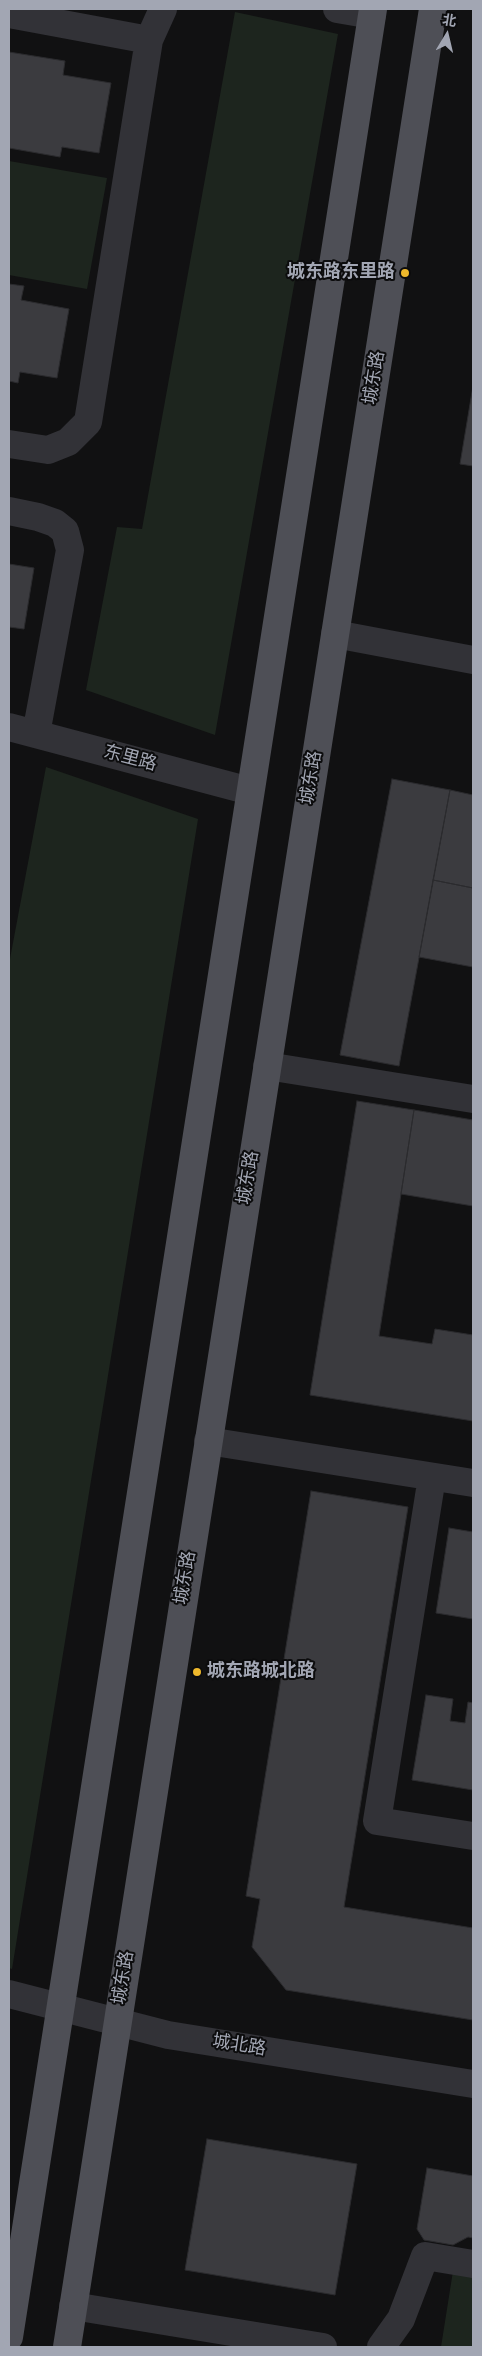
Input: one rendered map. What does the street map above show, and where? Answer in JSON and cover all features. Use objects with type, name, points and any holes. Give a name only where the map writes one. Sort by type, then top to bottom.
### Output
[{"type":"main road","name":"城东路","points":[[67,2347],[433,9]]},
{"type":"main road","points":[[9,2337],[373,12]]},
{"type":"street","points":[[9,444],[48,450],[68,442],[88,422],[149,40],[163,9]]},
{"type":"street","points":[[337,9],[373,12]]},
{"type":"street","points":[[9,14],[149,40]]},
{"type":"street","points":[[9,511],[56,523],[65,531],[70,550],[36,734]]},
{"type":"street","points":[[335,634],[473,660]]},
{"type":"street","name":"东里路","points":[[9,727],[250,791]]},
{"type":"street","points":[[267,1066],[473,1099]]},
{"type":"street","points":[[208,1441],[473,1483]]},
{"type":"street","points":[[432,1477],[377,1820],[473,1836]]},
{"type":"street","name":"城北路","points":[[9,1994],[168,2035],[473,2084]]},
{"type":"street","points":[[382,2347],[401,2319],[425,2256],[473,2264]]},
{"type":"street","points":[[74,2306],[323,2347]]},
{"type":"shaded area","points":[[235,12],[338,34],[215,735],[86,690],[117,527],[142,529]]},
{"type":"shaded area","points":[[9,161],[107,178],[87,289],[9,275]]},
{"type":"shaded area","points":[[46,767],[198,819],[12,1969],[9,1968],[9,964]]},
{"type":"shaded area","points":[[453,2271],[473,2275],[473,2347],[441,2347]]},
{"type":"building","points":[[9,52],[65,61],[63,75],[111,83],[99,153],[62,147],[60,157],[9,148]]},
{"type":"building","points":[[9,284],[24,286],[21,300],[69,309],[57,378],[20,372],[18,383],[9,381]]},
{"type":"building","points":[[473,386],[473,466],[460,464]]},
{"type":"building","points":[[9,564],[34,568],[24,629],[9,627]]},
{"type":"building","points":[[392,779],[450,790],[399,1066],[340,1055]]},
{"type":"building","points":[[450,790],[473,795],[473,888],[433,880]]},
{"type":"building","points":[[433,880],[473,888],[473,967],[419,957]]},
{"type":"building","points":[[357,1101],[414,1110],[379,1336],[432,1344],[435,1329],[473,1335],[473,1421],[310,1395]]},
{"type":"building","points":[[414,1110],[473,1120],[473,1206],[401,1194]]},
{"type":"building","points":[[311,1491],[408,1507],[344,1907],[473,1928],[473,2020],[286,1990],[252,1947],[260,1899],[246,1896]]},
{"type":"building","points":[[449,1528],[473,1532],[473,1619],[436,1613]]},
{"type":"building","points":[[426,1695],[453,1699],[450,1721],[465,1723],[468,1702],[473,1703],[473,1790],[412,1780]]},
{"type":"building","points":[[207,2139],[357,2164],[335,2295],[185,2270]]},
{"type":"building","points":[[427,2168],[473,2176],[473,2238],[468,2237],[453,2245],[424,2240],[417,2229]]},
{"type":"place","name":"城东路东里路","points":[[405,273]]},
{"type":"place","name":"城东路城北路","points":[[197,1672]]}]
